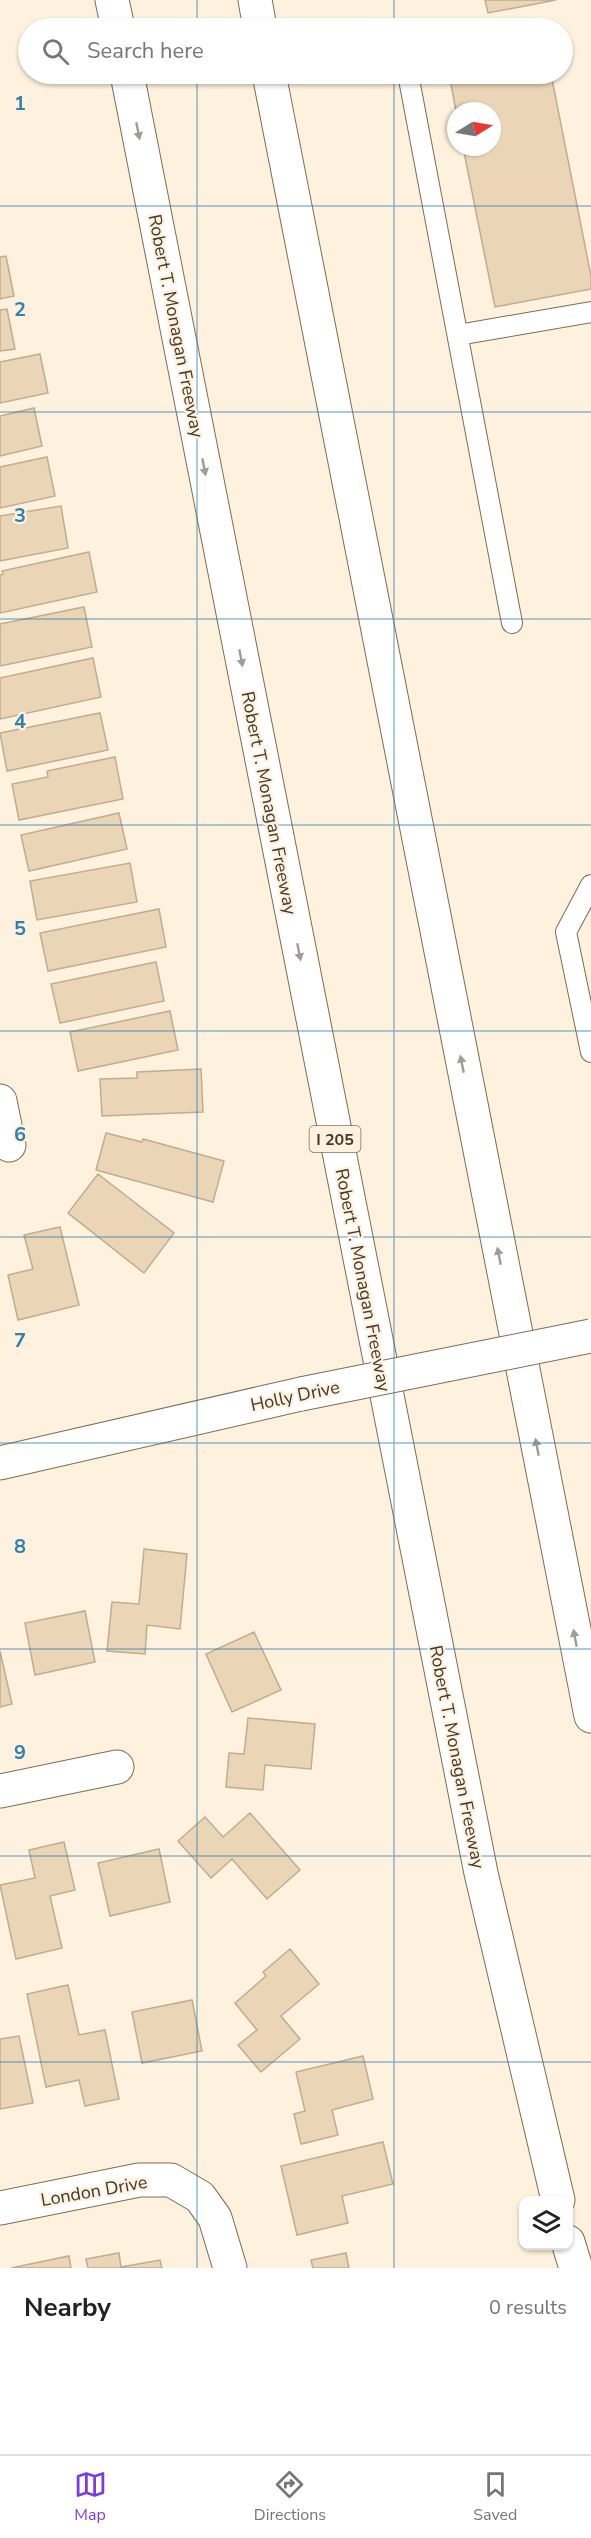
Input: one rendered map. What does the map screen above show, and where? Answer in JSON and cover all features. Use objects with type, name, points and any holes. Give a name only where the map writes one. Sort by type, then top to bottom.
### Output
[{"type":"main road","points":[[112,0],[116,18]]},
{"type":"main road","points":[[255,0],[258,18]]},
{"type":"main road","points":[[273,0],[274,18]]},
{"type":"main road","name":"Robert T. Monagan Freeway","points":[[129,84],[481,1873],[557,2196]]},
{"type":"main road","points":[[271,84],[591,1716]]},
{"type":"main road","points":[[276,84],[278,119]]},
{"type":"main road","points":[[0,1101],[9,1145]]},
{"type":"main road","name":"Holly Drive","points":[[0,1462],[301,1394],[591,1336]]},
{"type":"main road","points":[[0,1791],[117,1767]]},
{"type":"main road","name":"London Drive","points":[[0,2208],[139,2180],[171,2180],[200,2197],[215,2218],[227,2257]]},
{"type":"main road","points":[[571,2250],[576,2268]]},
{"type":"lane","points":[[410,84],[512,623]]},
{"type":"lane","points":[[458,335],[591,312]]},
{"type":"lane","points":[[591,885],[566,932],[591,1052]]},
{"type":"building","points":[[485,0],[556,0],[488,13]]},
{"type":"building","points":[[451,84],[553,84],[591,276],[591,289],[495,307],[465,156],[501,156],[501,102],[454,102]]},
{"type":"building","points":[[6,256],[14,296],[0,299],[0,257]]},
{"type":"building","points":[[7,309],[15,349],[0,351],[0,310]]},
{"type":"building","points":[[40,354],[48,393],[0,403],[0,362]]},
{"type":"building","points":[[34,408],[42,446],[0,456],[0,416]]},
{"type":"building","points":[[47,457],[55,496],[0,508],[0,467]]},
{"type":"building","points":[[61,506],[68,548],[0,561],[0,516]]},
{"type":"building","points":[[89,552],[97,592],[0,613],[0,575],[3,574],[2,571]]},
{"type":"building","points":[[84,607],[92,647],[0,666],[0,624]]},
{"type":"building","points":[[93,658],[101,697],[0,719],[0,678]]},
{"type":"building","points":[[100,713],[108,750],[7,771],[0,733]]},
{"type":"building","points":[[115,757],[123,799],[19,820],[12,784],[48,777],[47,771]]},
{"type":"building","points":[[119,813],[127,849],[29,871],[21,835]]},
{"type":"building","points":[[130,863],[137,902],[37,920],[30,881]]},
{"type":"building","points":[[159,909],[166,947],[48,971],[40,933]]},
{"type":"building","points":[[156,962],[164,1001],[60,1023],[51,984]]},
{"type":"building","points":[[170,1011],[178,1050],[78,1071],[70,1032]]},
{"type":"building","points":[[201,1069],[203,1112],[102,1116],[100,1079],[137,1078],[137,1072]]},
{"type":"building","points":[[106,1133],[142,1142],[143,1139],[224,1161],[213,1202],[96,1170]]},
{"type":"building","points":[[98,1174],[174,1233],[144,1273],[68,1213]]},
{"type":"building","points":[[60,1227],[79,1305],[18,1320],[8,1275],[33,1269],[24,1235]]},
{"type":"building","points":[[144,1549],[187,1554],[180,1629],[147,1625],[145,1654],[107,1651],[112,1602],[139,1604]]},
{"type":"building","points":[[85,1611],[95,1662],[35,1675],[25,1623]]},
{"type":"building","points":[[254,1632],[281,1690],[232,1712],[206,1654]]},
{"type":"building","points":[[0,1651],[12,1704],[0,1707]]},
{"type":"building","points":[[248,1718],[315,1724],[311,1769],[265,1765],[263,1790],[226,1787],[229,1753],[244,1754]]},
{"type":"building","points":[[250,1813],[300,1870],[267,1899],[232,1859],[211,1878],[178,1841],[205,1817],[223,1837]]},
{"type":"building","points":[[64,1842],[75,1890],[50,1896],[62,1948],[16,1959],[0,1885],[35,1878],[29,1850]]},
{"type":"building","points":[[159,1849],[170,1902],[110,1916],[98,1863]]},
{"type":"building","points":[[290,1949],[319,1984],[281,2016],[300,2039],[261,2072],[238,2045],[257,2030],[235,2003],[266,1976],[263,1972]]},
{"type":"building","points":[[68,1985],[79,2035],[105,2030],[119,2099],[85,2106],[79,2080],[46,2087],[27,1994]]},
{"type":"building","points":[[192,2000],[202,2051],[142,2063],[132,2012]]},
{"type":"building","points":[[19,2036],[33,2103],[0,2109],[0,2039]]},
{"type":"building","points":[[363,2056],[373,2099],[332,2110],[338,2135],[301,2144],[294,2114],[305,2111],[296,2072]]},
{"type":"building","points":[[383,2142],[393,2184],[342,2196],[348,2223],[297,2235],[281,2166]]},
{"type":"building","points":[[119,2253],[121,2267],[160,2260],[162,2268],[88,2268],[86,2259]]},
{"type":"building","points":[[346,2253],[349,2268],[313,2268],[311,2260]]},
{"type":"building","points":[[69,2256],[71,2268],[11,2268]]}]
